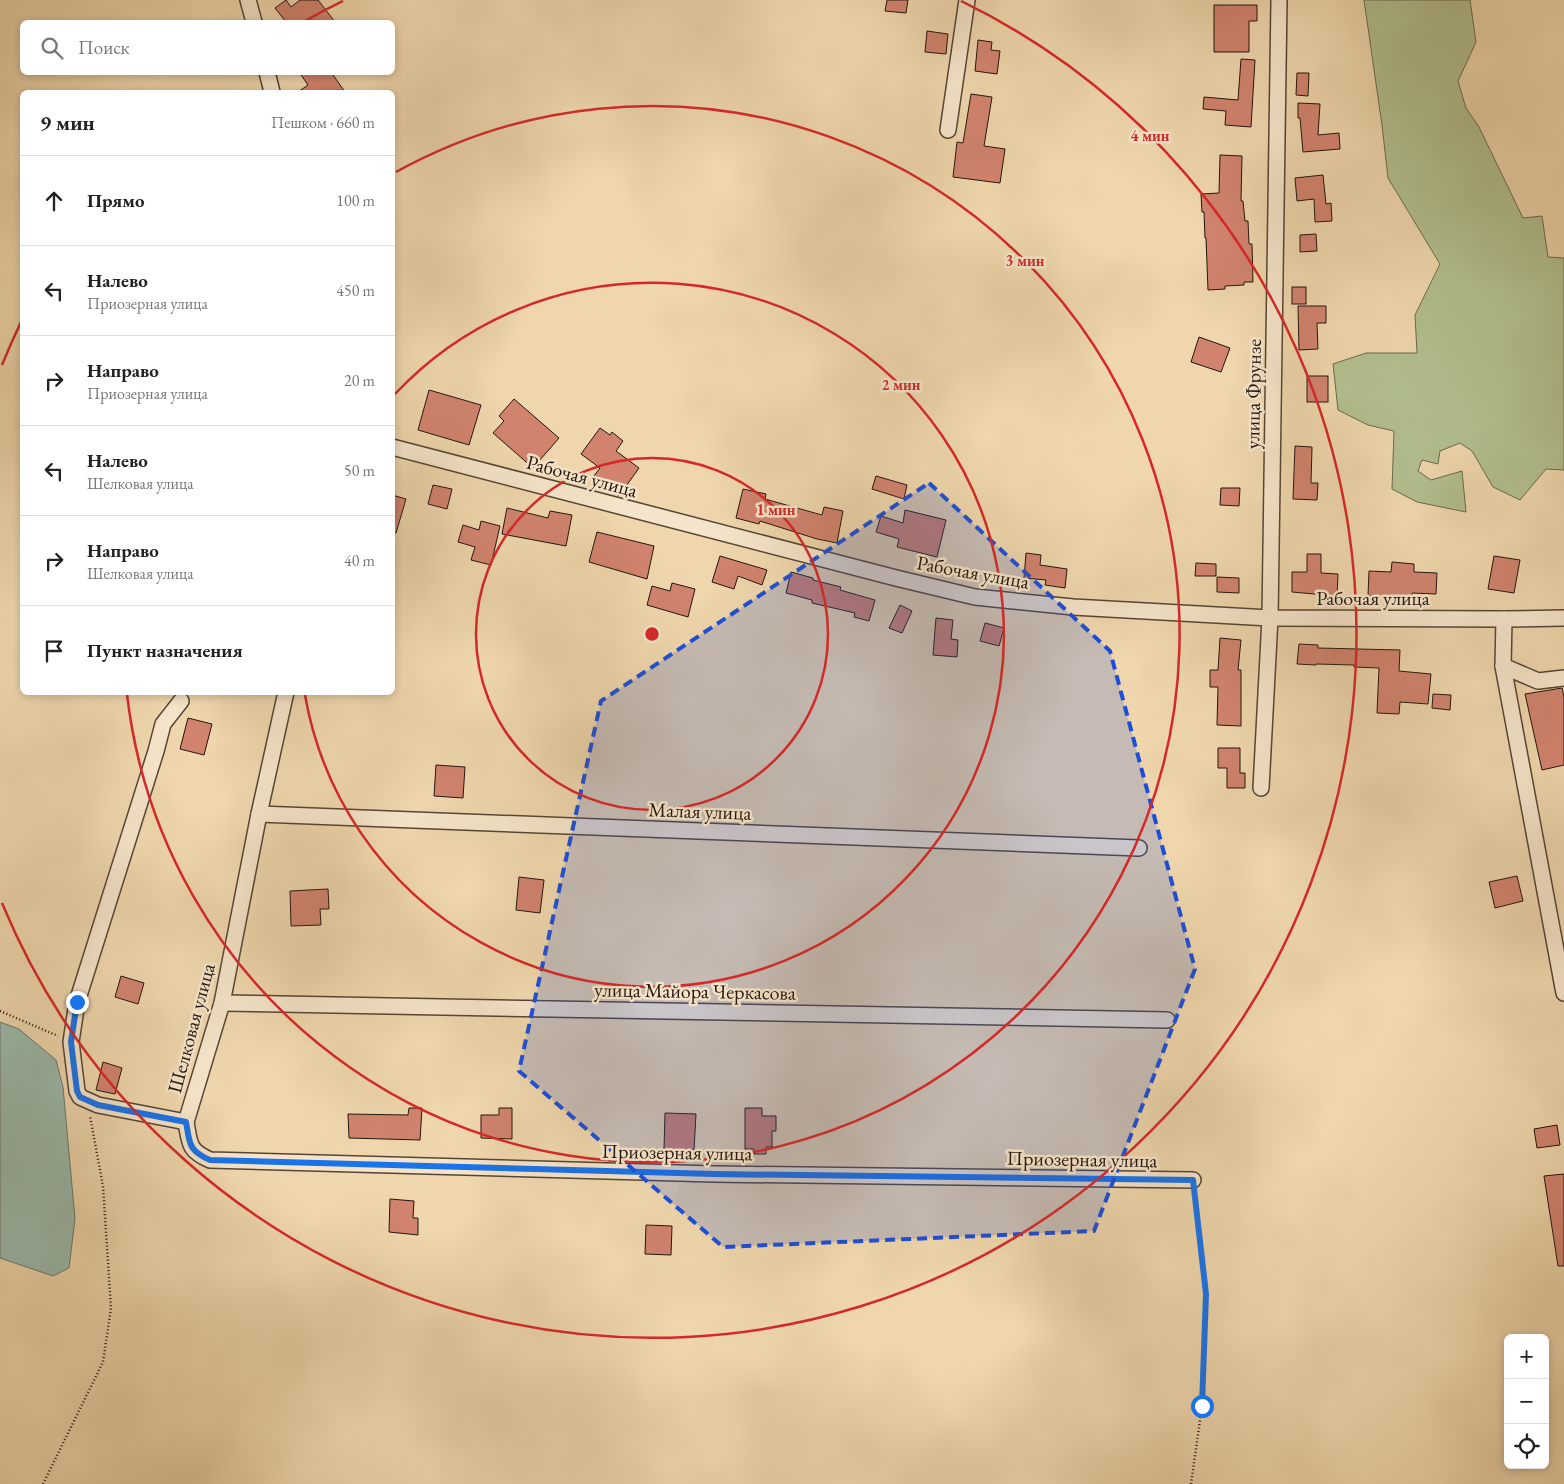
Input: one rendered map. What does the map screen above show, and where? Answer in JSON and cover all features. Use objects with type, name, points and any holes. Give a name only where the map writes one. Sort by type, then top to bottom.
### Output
[{"type":"street","points":[[248,0],[253,20]]},
{"type":"street","points":[[948,130],[967,0]]},
{"type":"street","name":"улица Фрунзе","points":[[1261,788],[1270,618],[1278,0]]},
{"type":"street","points":[[268,75],[272,90]]},
{"type":"street","name":"Рабочая улица","points":[[395,448],[975,597],[1073,607],[1270,618],[1564,618]]},
{"type":"street","points":[[1504,619],[1503,666],[1564,992]]},
{"type":"street","points":[[1503,666],[1538,681],[1564,678]]},
{"type":"street","name":"Шелковая улица","points":[[88,1102],[186,1122],[222,1003],[259,814],[285,695]]},
{"type":"street","points":[[88,1102],[80,1097],[77,1091],[71,1042],[77,1002],[163,724],[181,701]]},
{"type":"street","name":"Малая улица","points":[[259,814],[1140,848]]},
{"type":"street","name":"улица Майора Черкасова","points":[[222,1003],[1167,1020]]},
{"type":"street","name":"Приозерная улица","points":[[186,1122],[190,1144],[196,1154],[210,1160],[714,1174],[1193,1180]]},
{"type":"path","points":[[0,1011],[71,1042]]},
{"type":"path","points":[[43,1484],[103,1362],[110,1308],[103,1186],[88,1102]]},
{"type":"path","points":[[1191,1484],[1202,1406],[1206,1294],[1193,1180]]},
{"type":"highlighted area","points":[[929,483],[1110,651],[1195,969],[1094,1231],[723,1247],[519,1071],[601,701]]},
{"type":"green space","points":[[1364,0],[1470,0],[1476,42],[1458,81],[1466,108],[1479,127],[1523,218],[1542,216],[1548,257],[1564,258],[1564,470],[1546,469],[1520,500],[1493,487],[1472,451],[1460,443],[1440,451],[1438,464],[1422,460],[1418,471],[1431,480],[1462,471],[1466,512],[1417,502],[1392,489],[1394,431],[1368,425],[1338,410],[1333,364],[1366,353],[1417,353],[1415,315],[1440,264],[1388,178]]},
{"type":"shaded area","points":[[0,1022],[19,1029],[56,1060],[63,1087],[75,1219],[69,1268],[53,1276],[0,1258]]},
{"type":"building","points":[[286,0],[291,7],[300,0],[318,0],[333,20],[284,20],[275,8]]},
{"type":"building","points":[[887,0],[908,0],[906,13],[885,11]]},
{"type":"building","points":[[1214,5],[1257,5],[1257,21],[1249,21],[1249,52],[1214,52]]},
{"type":"building","points":[[927,31],[948,34],[946,54],[925,52]]},
{"type":"building","points":[[978,40],[992,42],[991,50],[1000,51],[997,74],[975,71]]},
{"type":"building","points":[[1241,59],[1255,60],[1251,127],[1225,125],[1226,111],[1203,109],[1204,97],[1238,100]]},
{"type":"building","points":[[1297,73],[1309,73],[1308,96],[1296,95]]},
{"type":"building","points":[[301,75],[333,75],[344,90],[301,90],[308,85]]},
{"type":"building","points":[[971,94],[992,97],[984,146],[1005,149],[1000,183],[953,177],[957,142],[963,143]]},
{"type":"building","points":[[1298,103],[1320,104],[1318,135],[1339,133],[1340,149],[1303,152],[1300,118],[1298,118]]},
{"type":"building","points":[[1220,155],[1242,156],[1241,201],[1243,201],[1245,221],[1248,221],[1249,244],[1252,244],[1253,282],[1244,282],[1244,285],[1225,286],[1225,289],[1208,290],[1206,238],[1201,194],[1219,193]]},
{"type":"building","points":[[1323,175],[1326,204],[1331,203],[1332,221],[1315,222],[1314,199],[1297,201],[1295,178]]},
{"type":"building","points":[[1316,234],[1317,251],[1300,252],[1300,235]]},
{"type":"building","points":[[1292,287],[1306,287],[1306,304],[1292,304]]},
{"type":"building","points":[[1298,306],[1326,306],[1326,323],[1317,323],[1318,349],[1299,350]]},
{"type":"building","points":[[1199,337],[1230,348],[1221,372],[1191,362]]},
{"type":"building","points":[[1307,376],[1328,376],[1328,402],[1307,402]]},
{"type":"building","points":[[429,390],[481,405],[469,445],[418,430]]},
{"type":"building","points":[[514,399],[559,438],[533,468],[493,433],[504,421],[499,416]]},
{"type":"building","points":[[600,428],[610,435],[612,432],[623,441],[616,451],[639,468],[619,496],[593,477],[600,468],[581,454]]},
{"type":"building","points":[[1295,446],[1312,447],[1311,483],[1318,483],[1317,500],[1293,499]]},
{"type":"building","points":[[876,476],[907,485],[904,499],[872,489]]},
{"type":"building","points":[[433,485],[452,489],[447,509],[428,504]]},
{"type":"building","points":[[1221,488],[1240,488],[1239,506],[1220,505]]},
{"type":"building","points":[[743,489],[766,494],[765,499],[822,515],[824,507],[843,511],[837,543],[817,539],[760,521],[759,524],[736,518]]},
{"type":"building","points":[[395,496],[406,499],[395,533]]},
{"type":"building","points":[[507,508],[548,518],[550,511],[572,515],[566,546],[502,534]]},
{"type":"building","points":[[905,510],[946,520],[937,557],[897,547],[899,539],[876,532],[881,516],[903,523]]},
{"type":"building","points":[[481,521],[500,526],[491,565],[471,560],[475,547],[458,542],[463,525],[479,530]]},
{"type":"building","points":[[597,532],[654,546],[647,579],[589,562]]},
{"type":"building","points":[[1026,553],[1041,555],[1040,565],[1067,569],[1065,588],[1045,585],[1046,580],[1024,578]]},
{"type":"building","points":[[1307,554],[1321,554],[1321,573],[1338,574],[1337,596],[1292,592],[1292,572],[1307,572]]},
{"type":"building","points":[[720,556],[767,570],[762,585],[738,576],[734,589],[712,582]]},
{"type":"building","points":[[1494,556],[1520,560],[1514,593],[1488,589]]},
{"type":"building","points":[[1392,562],[1414,564],[1414,572],[1437,573],[1436,594],[1412,593],[1412,598],[1368,596],[1369,571],[1391,572]]},
{"type":"building","points":[[1196,563],[1216,564],[1216,576],[1195,576]]},
{"type":"building","points":[[791,572],[841,587],[840,590],[875,600],[869,621],[854,617],[855,613],[812,603],[812,600],[786,593]]},
{"type":"building","points":[[1217,577],[1239,578],[1239,593],[1217,592]]},
{"type":"building","points":[[672,583],[695,589],[688,617],[647,605],[652,586],[670,591]]},
{"type":"building","points":[[900,605],[912,611],[902,633],[889,628]]},
{"type":"building","points":[[936,618],[953,620],[951,639],[958,640],[957,657],[933,655]]},
{"type":"building","points":[[985,623],[1004,628],[999,646],[980,641]]},
{"type":"building","points":[[1220,638],[1241,640],[1238,670],[1241,670],[1241,726],[1217,725],[1218,687],[1210,687],[1210,670],[1218,670]]},
{"type":"building","points":[[1299,644],[1318,645],[1318,648],[1400,650],[1399,671],[1431,674],[1428,704],[1400,702],[1399,714],[1377,713],[1379,668],[1354,667],[1354,665],[1297,664]]},
{"type":"building","points":[[1562,688],[1564,697],[1564,765],[1542,770],[1525,694]]},
{"type":"building","points":[[1433,694],[1451,695],[1450,710],[1432,708]]},
{"type":"building","points":[[188,718],[212,724],[204,755],[180,749]]},
{"type":"building","points":[[1218,748],[1240,748],[1240,773],[1245,773],[1245,788],[1227,788],[1227,768],[1218,768]]},
{"type":"building","points":[[436,765],[465,767],[463,798],[434,796]]},
{"type":"building","points":[[1517,876],[1523,901],[1495,908],[1489,882]]},
{"type":"building","points":[[519,877],[544,880],[540,913],[516,910]]},
{"type":"building","points":[[328,889],[329,909],[320,909],[321,925],[291,926],[290,891]]},
{"type":"building","points":[[121,976],[144,983],[138,1004],[115,997]]},
{"type":"building","points":[[103,1062],[122,1068],[115,1094],[96,1090]]},
{"type":"building","points":[[409,1108],[422,1108],[420,1140],[349,1138],[348,1114],[408,1115]]},
{"type":"building","points":[[499,1108],[512,1108],[512,1139],[481,1138],[481,1115],[499,1115]]},
{"type":"building","points":[[745,1108],[762,1108],[762,1116],[776,1116],[776,1131],[772,1131],[772,1147],[766,1147],[766,1154],[754,1154],[754,1149],[745,1149]]},
{"type":"building","points":[[665,1113],[696,1114],[694,1150],[664,1149]]},
{"type":"building","points":[[1557,1125],[1560,1145],[1537,1148],[1534,1129]]},
{"type":"building","points":[[1564,1174],[1564,1266],[1558,1266],[1544,1176]]},
{"type":"building","points":[[390,1199],[414,1201],[413,1218],[418,1218],[418,1235],[389,1232]]},
{"type":"building","points":[[646,1225],[672,1226],[671,1255],[645,1254]]},
{"type":"route","points":[[77,1002],[71,1042],[77,1091],[80,1097],[98,1105],[186,1122],[190,1144],[196,1154],[210,1160],[714,1174],[1193,1180],[1206,1294],[1202,1406]]}]
